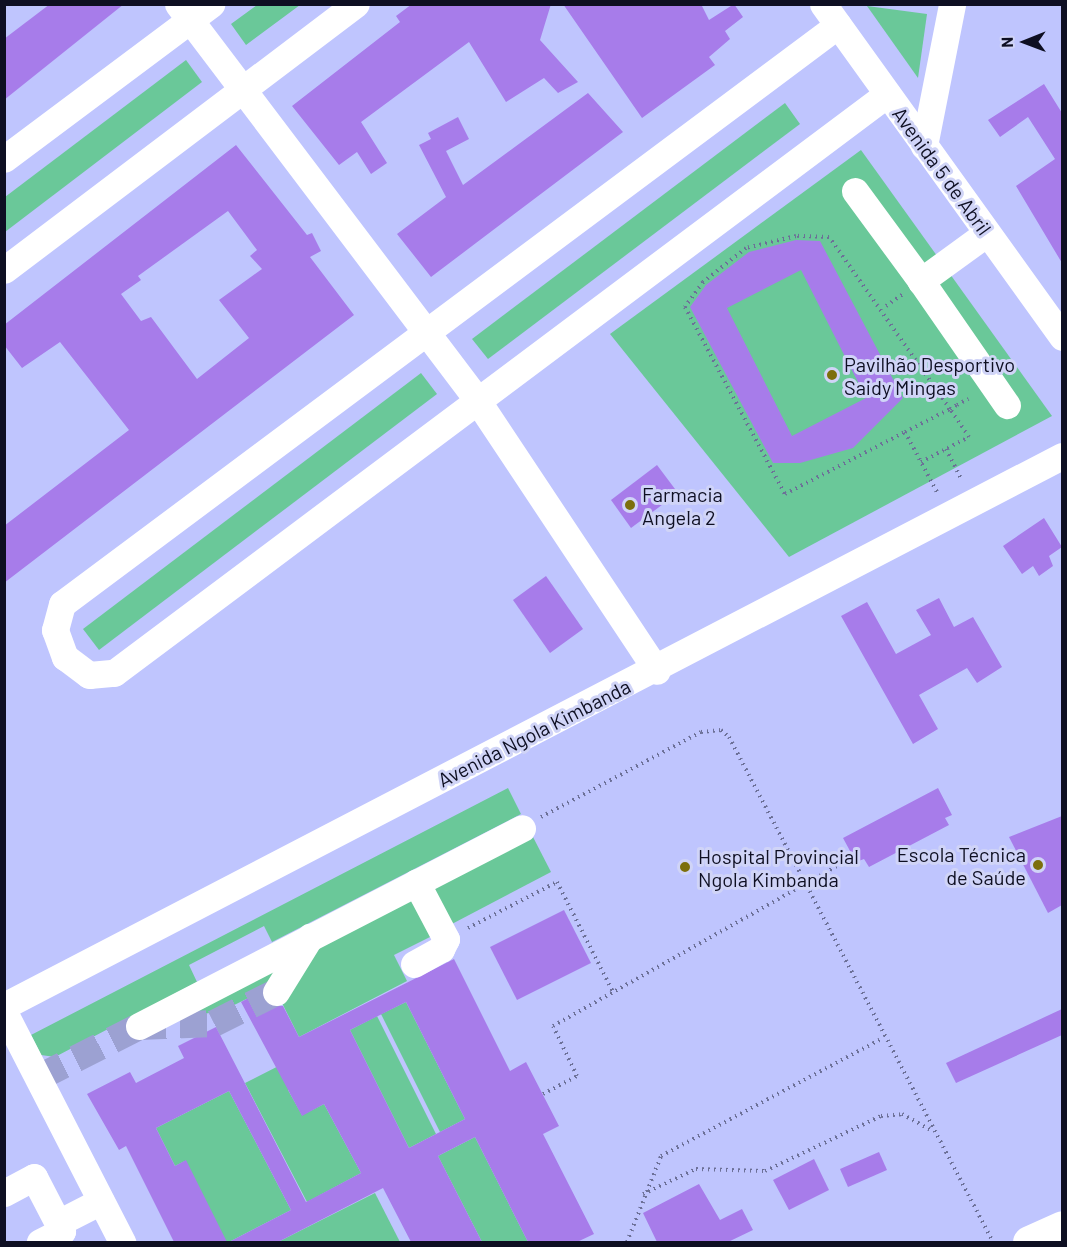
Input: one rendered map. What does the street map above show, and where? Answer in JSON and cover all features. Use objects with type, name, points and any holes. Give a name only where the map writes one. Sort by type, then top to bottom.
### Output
[{"type":"main road","points":[[1029,1242],[1062,1227]]},
{"type":"street","points":[[4,270],[356,4]]},
{"type":"street","points":[[924,146],[952,4]]},
{"type":"street","points":[[4,159],[193,10],[242,90],[477,400],[657,671]]},
{"type":"street","points":[[831,15],[425,332],[62,604],[55,630],[65,657],[89,675],[114,673],[887,94]]},
{"type":"street","name":"Avenida 5 de Abril","points":[[831,15],[1062,337]]},
{"type":"street","points":[[855,191],[1007,405]]},
{"type":"street","points":[[921,281],[987,233]]},
{"type":"street","name":"Avenida Ngola Kimbanda","points":[[4,1006],[216,893],[657,671],[1062,456]]},
{"type":"street","points":[[140,1026],[522,828]]},
{"type":"street","points":[[414,964],[441,950],[446,939],[416,882]]},
{"type":"street","points":[[276,992],[310,937]]},
{"type":"street","points":[[4,1012],[122,1242]]},
{"type":"street","points":[[4,1193],[34,1177],[62,1231],[39,1242]]},
{"type":"street","points":[[58,1223],[101,1201]]},
{"type":"path","points":[[921,462],[969,437],[950,408],[829,237],[788,237],[746,248],[703,282],[685,307],[785,494],[950,408],[968,399]]},
{"type":"path","points":[[905,432],[930,479]]},
{"type":"path","points":[[946,449],[974,503]]},
{"type":"path","points":[[522,828],[701,732],[721,730],[805,884],[883,1038],[993,1242]]},
{"type":"path","points":[[543,1094],[577,1076],[553,1026],[853,857]]},
{"type":"path","points":[[446,939],[557,882],[613,992]]},
{"type":"path","points":[[627,1242],[642,1194],[661,1156],[681,1141],[883,1038]]},
{"type":"path","points":[[642,1194],[696,1169],[765,1171],[881,1116],[902,1114],[934,1132]]},
{"type":"green space","points":[[257,5],[300,5],[246,45],[231,24]]},
{"type":"green space","points":[[867,6],[927,14],[918,78]]},
{"type":"green space","points":[[186,60],[202,82],[5,232],[5,197]]},
{"type":"green space","points":[[785,103],[800,124],[488,359],[472,339]]},
{"type":"green space","name":"Pavilhão Desportivo Saidy Mingas","points":[[861,150],[1052,416],[789,557],[610,334]]},
{"type":"green space","points":[[421,373],[437,394],[99,650],[83,629]]},
{"type":"green space","points":[[508,788],[521,814],[272,942],[264,926],[189,965],[197,982],[55,1057],[41,1055],[31,1035]]},
{"type":"green space","points":[[533,837],[551,872],[450,925],[432,890]]},
{"type":"green space","points":[[413,897],[432,936],[394,955],[407,981],[299,1037],[281,1001],[316,946]]},
{"type":"green space","points":[[290,960],[273,986],[220,1012],[181,1016]]},
{"type":"green space","points":[[406,1002],[465,1119],[440,1132],[381,1014]]},
{"type":"green space","points":[[377,1016],[436,1134],[409,1148],[350,1030]]},
{"type":"green space","points":[[306,1052],[288,1090],[302,1115],[324,1104],[361,1173],[307,1202],[245,1083]]},
{"type":"green space","points":[[229,1091],[291,1210],[229,1242],[215,1242],[185,1161],[175,1166],[156,1128]]},
{"type":"green space","points":[[475,1137],[528,1242],[482,1242],[438,1156]]},
{"type":"green space","points":[[375,1193],[400,1242],[278,1242]]},
{"type":"building","points":[[50,4],[124,4],[4,100],[4,39]]},
{"type":"building","points":[[412,4],[551,4],[540,40],[578,82],[558,93],[544,78],[506,102],[469,42],[361,122],[387,163],[371,174],[357,152],[339,165],[292,106],[400,22],[396,16]]},
{"type":"building","points":[[563,4],[701,4],[709,20],[734,4],[743,17],[725,31],[730,39],[709,57],[715,65],[642,118]]},
{"type":"building","points":[[1044,84],[1062,113],[1062,263],[1016,186],[1055,159],[1028,117],[1000,137],[988,120]]},
{"type":"building","points":[[588,93],[623,132],[431,277],[397,234],[446,197],[419,145],[431,139],[428,133],[458,117],[469,139],[446,151],[463,185]]},
{"type":"building","points":[[236,145],[307,235],[312,233],[321,251],[310,257],[354,315],[4,583],[4,526],[129,430],[60,342],[22,368],[4,345],[4,325]],"holes":[[[228,211],[257,250],[250,256],[262,269],[219,300],[249,338],[197,379],[151,317],[141,321],[121,294],[141,280],[138,276]]]},
{"type":"building","points":[[796,240],[820,241],[903,398],[853,448],[800,463],[773,463],[690,307],[706,285],[749,252]],"holes":[[[801,270],[866,398],[792,436],[727,308]]]},
{"type":"building","points":[[657,465],[678,493],[631,528],[611,500]]},
{"type":"building","points":[[1044,518],[1062,547],[1049,556],[1053,566],[1039,576],[1033,566],[1022,574],[1003,546]]},
{"type":"building","points":[[546,576],[583,629],[550,653],[513,600]]},
{"type":"building","points":[[939,598],[954,627],[973,617],[1002,667],[977,683],[967,668],[919,695],[938,729],[913,744],[841,616],[867,602],[896,654],[931,635],[916,610]]},
{"type":"building","points":[[938,788],[952,815],[945,818],[949,825],[869,867],[864,859],[856,862],[843,838]]},
{"type":"building","points":[[1062,816],[1062,905],[1048,913],[1009,837]]},
{"type":"building","points":[[564,910],[591,963],[517,1000],[490,947]]},
{"type":"building","points":[[454,959],[510,1071],[526,1062],[559,1126],[543,1134],[594,1234],[577,1242],[528,1242],[475,1137],[438,1156],[482,1242],[411,1242],[383,1188],[278,1242],[229,1242],[291,1210],[229,1091],[156,1128],[175,1166],[186,1160],[227,1242],[174,1242],[126,1146],[119,1150],[87,1094],[130,1072],[136,1083],[184,1058],[178,1046],[216,1027],[306,1202],[361,1173],[324,1104],[302,1116],[241,1002],[260,992],[268,1006],[283,1006],[299,1037]],"holes":[[[406,1002],[465,1119],[409,1148],[350,1030]]]},
{"type":"building","points":[[1062,1009],[1062,1035],[956,1083],[946,1063]]},
{"type":"building","points":[[879,1152],[887,1170],[848,1187],[840,1169]]},
{"type":"building","points":[[814,1159],[829,1190],[789,1210],[773,1180]]},
{"type":"building","points":[[699,1184],[720,1220],[742,1209],[753,1230],[728,1242],[657,1242],[643,1213]]},
{"type":"tunnel","points":[[39,1077],[139,1026],[214,1023],[276,992]]},
{"type":"place","name":"Pavilhão Desportivo Saidy Mingas","points":[[832,375]]},
{"type":"place","name":"Farmacia Angela 2","points":[[630,505]]},
{"type":"place","name":"Escola Técnica de Saúde","points":[[1038,865]]},
{"type":"place","name":"Hospital Provincial Ngola Kimbanda","points":[[685,867]]}]
